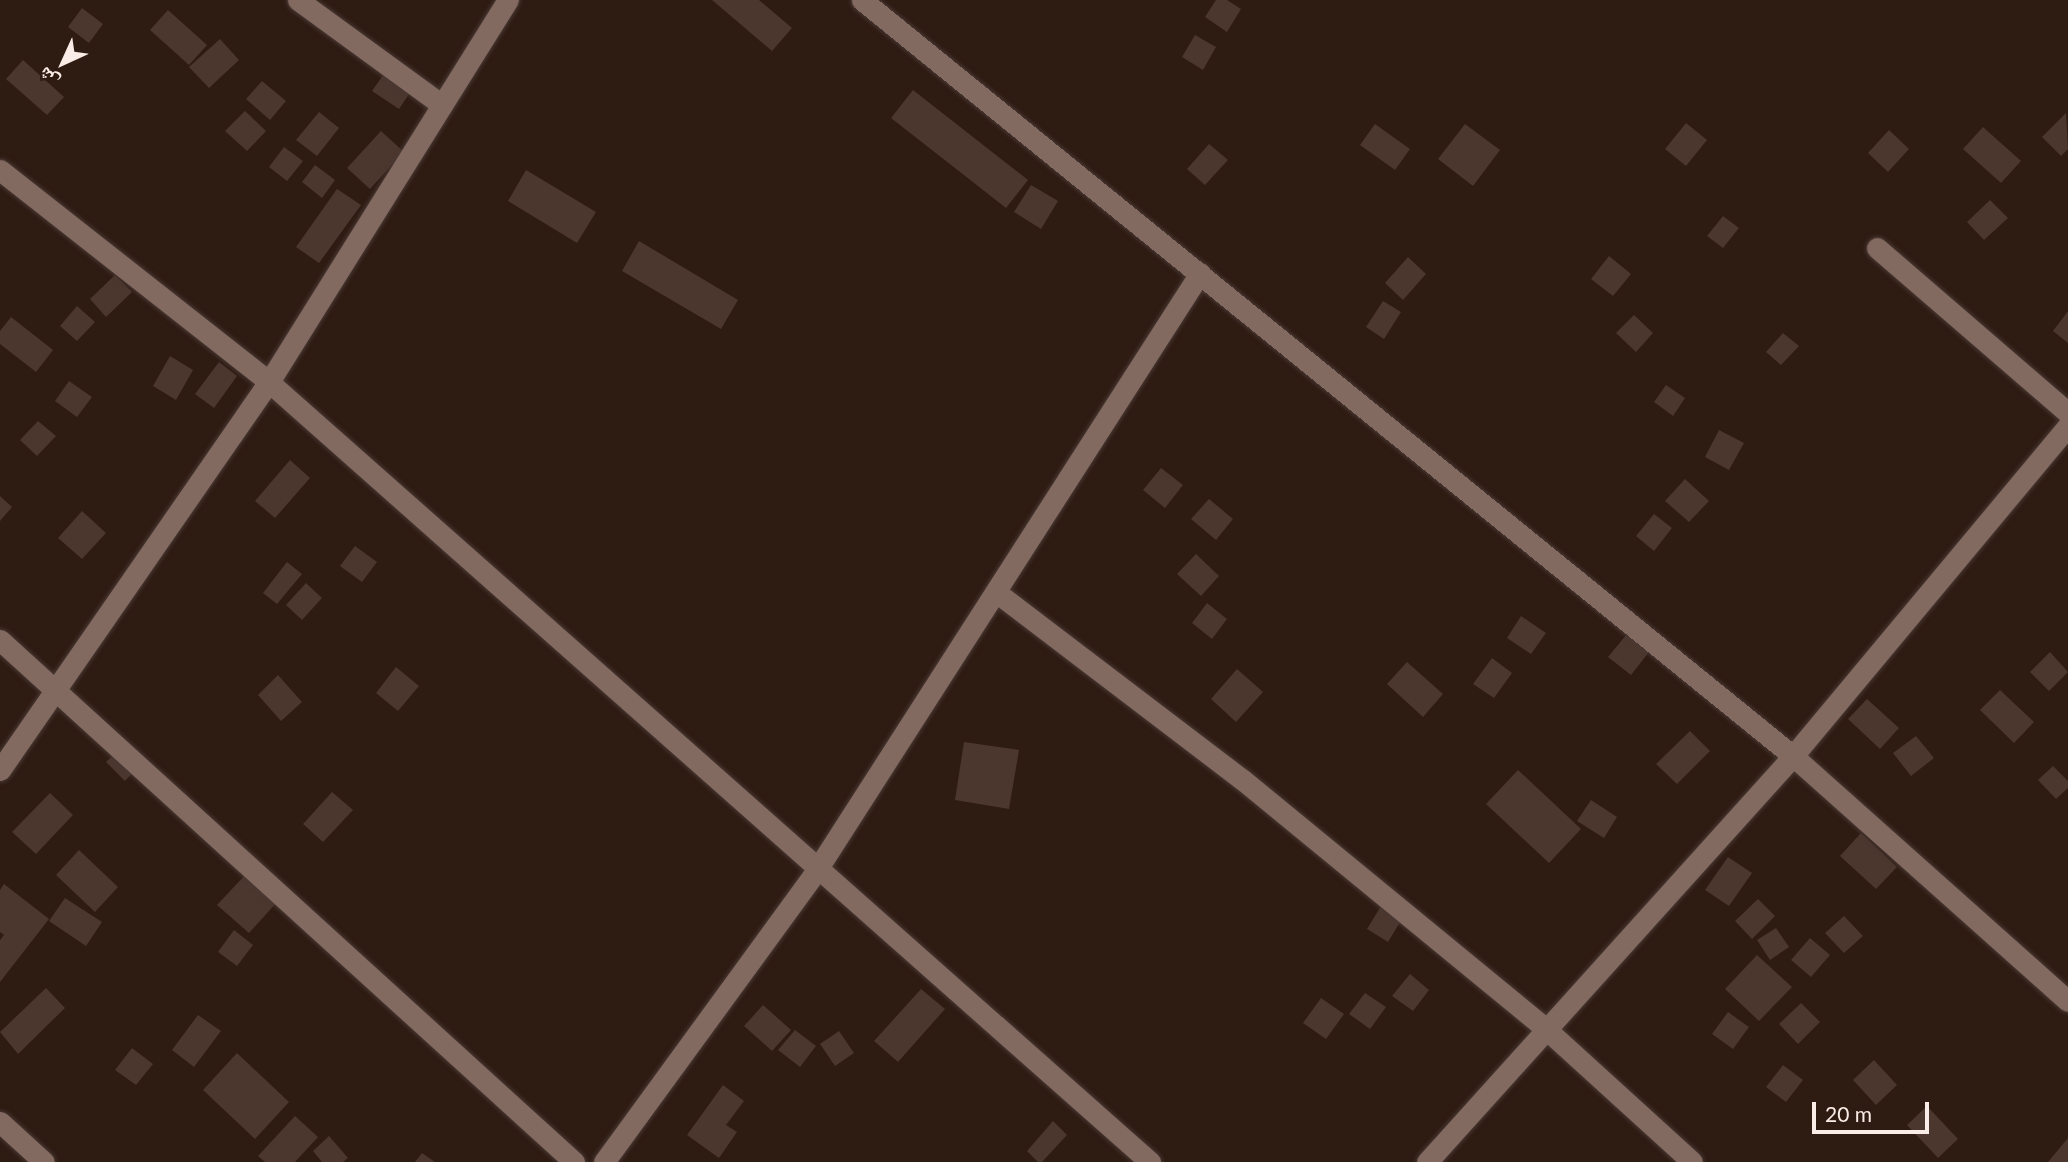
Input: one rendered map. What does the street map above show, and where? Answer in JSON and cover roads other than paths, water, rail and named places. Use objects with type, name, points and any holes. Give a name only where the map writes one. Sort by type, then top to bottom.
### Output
[{"type":"street","points":[[298,0],[442,105]]},
{"type":"street","points":[[0,770],[269,382],[508,0]]},
{"type":"street","points":[[862,0],[1793,756],[2068,1001]]},
{"type":"street","points":[[0,170],[269,382],[1150,1162]]},
{"type":"street","points":[[1877,248],[2068,413]]},
{"type":"street","points":[[604,1162],[818,868],[1200,273]]},
{"type":"street","points":[[1427,1162],[1793,756],[2068,426]]},
{"type":"street","points":[[996,592],[1243,780],[1546,1029],[1692,1162]]},
{"type":"street","points":[[0,640],[574,1162]]},
{"type":"street","points":[[0,1122],[44,1162]]}]
